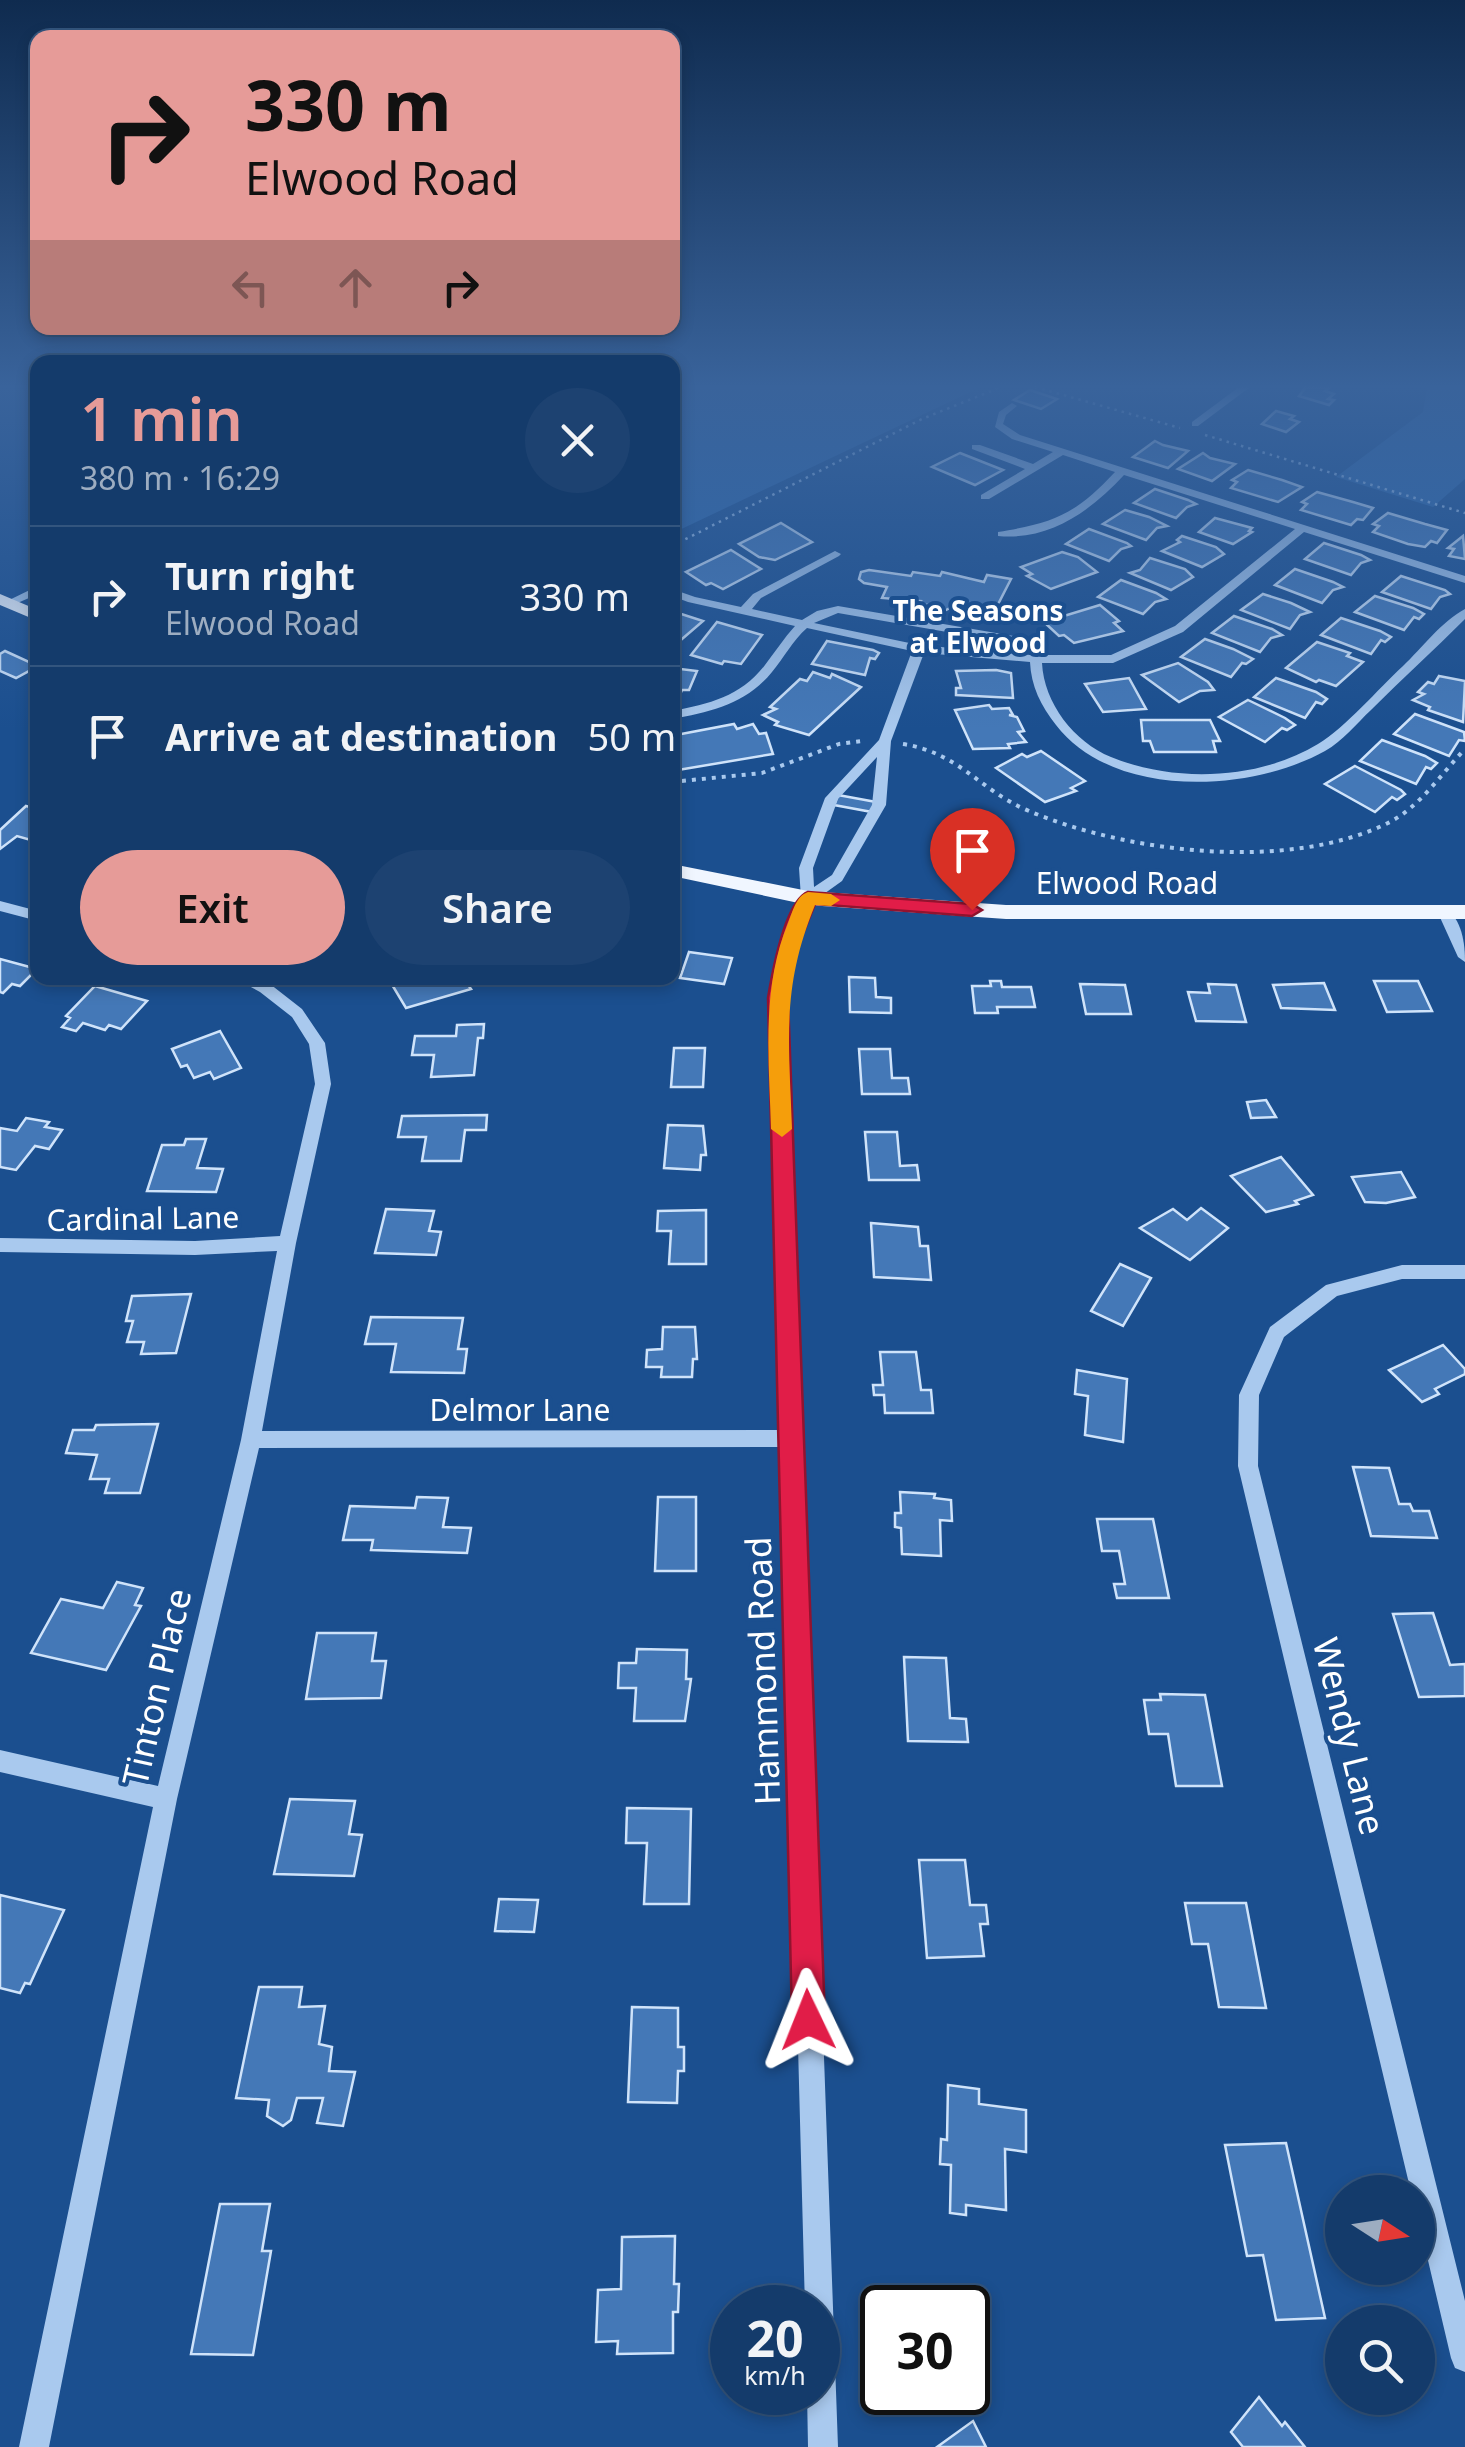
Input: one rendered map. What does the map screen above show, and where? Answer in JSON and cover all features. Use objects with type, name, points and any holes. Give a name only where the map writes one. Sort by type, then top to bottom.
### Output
[{"type":"main road","points":[[5,601],[30,612]]},
{"type":"main road","name":"Elwood Road","points":[[680,872],[808,898],[1006,912],[1455,913]]},
{"type":"street","points":[[1002,534],[1032,534],[1066,520],[1093,501]]},
{"type":"street","points":[[1216,501],[1465,580]]},
{"type":"street","points":[[680,594],[919,650],[1036,659],[1113,659],[1179,629],[1303,528]]},
{"type":"street","points":[[744,611],[757,596],[835,554]]},
{"type":"street","points":[[5,601],[30,592]]},
{"type":"street","points":[[680,713],[718,706],[748,690],[801,623],[818,612],[838,608],[1019,641],[1038,650],[1037,684],[1074,744],[1103,759],[1157,774],[1212,779],[1278,769],[1324,747],[1465,614]]},
{"type":"street","points":[[808,898],[837,878],[879,805],[889,742],[919,650]]},
{"type":"street","points":[[808,898],[806,868],[832,798],[889,742]]},
{"type":"street","name":"Hammond Road","points":[[808,898],[786,951],[778,998],[823,2447]]},
{"type":"street","points":[[0,906],[30,914]]},
{"type":"street","points":[[1455,913],[1465,957]]},
{"type":"street","name":"Tinton Place","points":[[34,2447],[166,1799],[251,1440],[287,1243],[323,1084],[317,1043],[297,1013],[258,985]]},
{"type":"street","name":"Cardinal Lane","points":[[0,1245],[195,1248],[287,1243]]},
{"type":"street","name":"Wendy Lane","points":[[1465,1272],[1402,1272],[1332,1290],[1277,1332],[1250,1395],[1248,1466],[1465,2358]]},
{"type":"street","name":"Delmor Lane","points":[[251,1440],[789,1438]]},
{"type":"street","points":[[0,1761],[166,1799]]},
{"type":"path","points":[[680,542],[760,501]]},
{"type":"path","points":[[1424,501],[1465,514]]},
{"type":"path","points":[[680,782],[712,782],[771,771],[842,742],[856,741]]},
{"type":"path","points":[[889,742],[940,750],[956,758],[1006,799],[1065,825],[1136,843],[1200,849],[1295,846],[1349,838],[1388,822],[1416,804],[1465,748]]},
{"type":"shaded area","points":[[680,501],[740,501],[680,530]]},
{"type":"shaded area","points":[[1414,501],[1440,501],[1433,507]]},
{"type":"building","points":[[1190,501],[1196,504],[1176,518],[1134,503]]},
{"type":"building","points":[[1349,501],[1373,508],[1363,520],[1357,519],[1351,525],[1301,510],[1307,504],[1302,502]]},
{"type":"building","points":[[1125,510],[1167,526],[1157,528],[1146,540],[1103,524]]},
{"type":"building","points":[[1388,513],[1447,530],[1437,543],[1431,541],[1425,547],[1408,544],[1373,532],[1379,526],[1373,524]]},
{"type":"building","points":[[1215,518],[1252,528],[1252,532],[1233,544],[1199,532]]},
{"type":"building","points":[[781,523],[812,542],[775,560],[759,557],[739,544]]},
{"type":"building","points":[[1089,529],[1131,546],[1121,549],[1109,561],[1066,544]]},
{"type":"building","points":[[1182,536],[1216,547],[1224,554],[1202,567],[1162,551],[1180,542],[1177,540]]},
{"type":"building","points":[[1463,536],[1465,559],[1449,556],[1454,549],[1448,548]]},
{"type":"building","points":[[1324,543],[1370,560],[1361,563],[1351,575],[1305,559]]},
{"type":"building","points":[[731,550],[761,569],[723,589],[711,583],[706,585],[686,572]]},
{"type":"building","points":[[1062,552],[1078,557],[1097,572],[1051,589],[1027,576],[1032,574],[1021,567]]},
{"type":"building","points":[[1150,558],[1185,569],[1193,577],[1171,590],[1130,573],[1140,570]]},
{"type":"building","points":[[1295,569],[1343,587],[1333,590],[1322,603],[1275,585]]},
{"type":"building","points":[[861,572],[911,576],[913,572],[940,576],[942,572],[984,582],[987,575],[1011,579],[993,614],[954,606],[944,611],[926,609],[928,605],[920,604],[921,601],[882,598],[887,587],[859,579]]},
{"type":"building","points":[[1401,576],[1450,594],[1440,597],[1431,609],[1382,592]]},
{"type":"building","points":[[1121,580],[1166,599],[1155,602],[1143,614],[1098,597]]},
{"type":"building","points":[[1263,594],[1310,612],[1300,615],[1290,629],[1241,610]]},
{"type":"building","points":[[1375,596],[1424,614],[1419,619],[1414,617],[1404,630],[1355,612]]},
{"type":"building","points":[[1100,605],[1119,621],[1114,623],[1123,631],[1074,643],[1044,622]]},
{"type":"building","points":[[680,614],[703,621],[680,641]]},
{"type":"building","points":[[1234,616],[1282,635],[1271,638],[1260,652],[1212,633]]},
{"type":"building","points":[[1341,618],[1391,637],[1385,642],[1381,640],[1371,654],[1321,635]]},
{"type":"building","points":[[717,622],[762,635],[741,664],[722,664],[691,655]]},
{"type":"building","points":[[1205,639],[1253,659],[1242,663],[1231,677],[1181,657]]},
{"type":"building","points":[[827,641],[879,653],[875,659],[870,658],[865,675],[812,664]]},
{"type":"building","points":[[1317,642],[1350,653],[1347,656],[1363,662],[1336,686],[1316,682],[1286,668]]},
{"type":"building","points":[[5,651],[30,662],[30,670],[16,678],[0,671],[0,654]]},
{"type":"building","points":[[1178,663],[1214,690],[1200,691],[1179,702],[1142,675]]},
{"type":"building","points":[[680,669],[697,671],[689,690],[682,690],[680,694]]},
{"type":"building","points":[[956,671],[1011,673],[1013,698],[956,695],[956,688],[961,688]]},
{"type":"building","points":[[813,672],[830,678],[832,674],[861,687],[809,735],[775,725],[778,722],[763,715],[776,709],[770,707],[800,679],[807,681]]},
{"type":"building","points":[[1439,676],[1465,681],[1463,722],[1428,710],[1430,707],[1413,700],[1424,694],[1418,692],[1428,682],[1434,684]]},
{"type":"building","points":[[1129,678],[1146,709],[1103,712],[1085,684]]},
{"type":"building","points":[[1276,678],[1327,699],[1322,704],[1316,702],[1305,718],[1254,697]]},
{"type":"building","points":[[1248,700],[1295,725],[1287,730],[1282,728],[1265,742],[1219,717]]},
{"type":"building","points":[[989,705],[992,709],[1009,708],[1013,715],[1009,715],[1017,717],[1024,731],[1018,732],[1026,742],[1008,744],[1010,748],[973,749],[955,710]]},
{"type":"building","points":[[1415,714],[1464,732],[1465,741],[1459,740],[1449,756],[1394,734]]},
{"type":"building","points":[[1141,720],[1210,720],[1220,741],[1213,741],[1216,752],[1154,752],[1150,741],[1143,741]]},
{"type":"building","points":[[753,724],[759,734],[766,733],[773,754],[680,770],[680,734]]},
{"type":"building","points":[[1382,740],[1437,763],[1431,769],[1426,767],[1416,784],[1360,761]]},
{"type":"building","points":[[1041,751],[1085,781],[1071,788],[1076,791],[1045,802],[996,768],[1022,754],[1027,757]]},
{"type":"building","points":[[1355,766],[1405,794],[1397,800],[1392,797],[1375,812],[1325,784]]},
{"type":"building","points":[[838,795],[876,802],[872,812],[834,805]]},
{"type":"building","points":[[26,806],[30,807],[30,840],[17,836],[0,849],[0,830]]},
{"type":"building","points":[[689,952],[732,958],[724,984],[680,978]]},
{"type":"building","points":[[0,959],[30,967],[30,976],[20,986],[12,984],[0,992]]},
{"type":"building","points":[[849,977],[875,978],[876,997],[891,998],[891,1013],[850,1012]]},
{"type":"building","points":[[990,981],[1001,981],[1002,987],[1031,987],[1035,1007],[997,1007],[998,1013],[975,1013],[972,986],[991,986]]},
{"type":"building","points":[[1374,981],[1418,981],[1432,1011],[1387,1012]]},
{"type":"building","points":[[1324,983],[1335,1010],[1281,1008],[1273,985]]},
{"type":"building","points":[[1080,984],[1125,985],[1131,1014],[1086,1014]]},
{"type":"building","points":[[1208,984],[1236,985],[1246,1022],[1196,1021],[1188,992],[1210,993]]},
{"type":"building","points":[[392,985],[468,985],[471,989],[406,1008]]},
{"type":"building","points":[[95,986],[147,1001],[121,1029],[109,1025],[105,1030],[83,1023],[76,1031],[62,1027],[70,1018],[66,1016]]},
{"type":"building","points":[[484,1024],[483,1038],[478,1038],[474,1075],[431,1077],[434,1055],[412,1055],[415,1036],[456,1036],[457,1025]]},
{"type":"building","points":[[220,1031],[241,1068],[214,1079],[210,1072],[194,1078],[187,1065],[181,1067],[172,1049]]},
{"type":"building","points":[[674,1048],[705,1048],[703,1087],[671,1087]]},
{"type":"building","points":[[859,1049],[890,1049],[892,1078],[908,1078],[910,1094],[862,1094]]},
{"type":"building","points":[[1266,1100],[1276,1117],[1251,1118],[1247,1102]]},
{"type":"building","points":[[487,1115],[486,1130],[465,1130],[461,1161],[422,1161],[426,1137],[398,1137],[402,1116]]},
{"type":"building","points":[[26,1118],[49,1122],[45,1127],[62,1130],[49,1149],[35,1146],[16,1170],[0,1167],[0,1128],[17,1131]]},
{"type":"building","points":[[668,1125],[703,1126],[706,1155],[701,1155],[700,1170],[664,1168]]},
{"type":"building","points":[[865,1132],[897,1132],[900,1166],[917,1165],[919,1180],[869,1180]]},
{"type":"building","points":[[186,1139],[206,1139],[197,1168],[223,1169],[216,1192],[147,1191],[162,1145],[184,1145]]},
{"type":"building","points":[[1281,1157],[1313,1195],[1295,1201],[1298,1204],[1266,1212],[1231,1176]]},
{"type":"building","points":[[1401,1172],[1415,1197],[1386,1203],[1365,1202],[1352,1177]]},
{"type":"building","points":[[1201,1208],[1228,1228],[1190,1260],[1140,1228],[1173,1209],[1187,1220]]},
{"type":"building","points":[[386,1209],[434,1211],[429,1231],[441,1232],[436,1255],[375,1253]]},
{"type":"building","points":[[706,1210],[706,1264],[669,1264],[671,1231],[657,1231],[658,1211]]},
{"type":"building","points":[[871,1223],[918,1227],[920,1246],[928,1246],[931,1280],[874,1277]]},
{"type":"building","points":[[1120,1264],[1151,1278],[1123,1326],[1091,1311]]},
{"type":"building","points":[[191,1294],[176,1353],[141,1354],[144,1342],[127,1342],[133,1321],[126,1321],[132,1296]]},
{"type":"building","points":[[371,1317],[463,1318],[458,1349],[467,1349],[464,1373],[391,1372],[396,1344],[365,1344]]},
{"type":"building","points":[[663,1327],[695,1327],[697,1359],[693,1359],[692,1377],[661,1377],[662,1367],[646,1367],[647,1350],[662,1349]]},
{"type":"building","points":[[1443,1345],[1465,1369],[1465,1374],[1435,1389],[1439,1394],[1422,1402],[1389,1370]]},
{"type":"building","points":[[880,1352],[916,1352],[921,1390],[931,1390],[933,1413],[885,1413],[884,1395],[874,1395],[873,1385],[883,1385]]},
{"type":"building","points":[[1077,1370],[1127,1379],[1123,1442],[1085,1435],[1088,1396],[1075,1394]]},
{"type":"building","points":[[158,1424],[140,1493],[105,1493],[109,1479],[90,1479],[97,1455],[66,1453],[73,1430],[94,1430],[96,1425]]},
{"type":"building","points":[[1353,1467],[1389,1468],[1399,1504],[1410,1504],[1413,1511],[1429,1511],[1437,1538],[1371,1536]]},
{"type":"building","points":[[900,1492],[935,1494],[934,1498],[951,1500],[952,1521],[940,1520],[941,1556],[902,1554],[901,1528],[895,1527],[895,1513],[901,1513]]},
{"type":"building","points":[[417,1497],[448,1498],[443,1527],[471,1528],[467,1553],[371,1550],[373,1540],[343,1540],[350,1506],[415,1508]]},
{"type":"building","points":[[658,1497],[696,1497],[696,1571],[655,1571]]},
{"type":"building","points":[[1097,1519],[1153,1519],[1169,1598],[1117,1598],[1114,1584],[1125,1584],[1119,1551],[1102,1551]]},
{"type":"building","points":[[117,1582],[143,1588],[135,1605],[141,1606],[106,1670],[31,1653],[61,1599],[103,1608]]},
{"type":"building","points":[[1433,1613],[1450,1665],[1465,1664],[1465,1696],[1419,1697],[1393,1614]]},
{"type":"building","points":[[317,1633],[376,1633],[372,1661],[386,1661],[381,1698],[306,1699]]},
{"type":"building","points":[[637,1649],[687,1650],[686,1679],[691,1679],[685,1721],[634,1721],[636,1688],[618,1688],[619,1663],[636,1663]]},
{"type":"building","points":[[904,1657],[946,1658],[950,1718],[966,1719],[968,1742],[908,1741]]},
{"type":"building","points":[[1160,1694],[1205,1695],[1222,1786],[1176,1786],[1168,1734],[1149,1734],[1144,1700],[1161,1700]]},
{"type":"building","points":[[290,1799],[355,1801],[349,1834],[362,1835],[354,1876],[274,1874]]},
{"type":"building","points":[[627,1808],[691,1809],[689,1904],[644,1904],[647,1843],[626,1843]]},
{"type":"building","points":[[919,1860],[965,1860],[970,1905],[986,1905],[988,1924],[980,1924],[984,1956],[927,1958]]},
{"type":"building","points":[[0,1895],[64,1910],[30,1984],[25,1983],[20,1993],[0,1988]]},
{"type":"building","points":[[499,1899],[538,1900],[534,1932],[495,1931]]},
{"type":"building","points":[[1185,1903],[1246,1903],[1266,2008],[1219,2007],[1208,1944],[1192,1944]]},
{"type":"building","points":[[259,1987],[302,1987],[299,2007],[325,2006],[319,2044],[332,2047],[329,2071],[355,2072],[343,2126],[317,2123],[323,2098],[297,2098],[291,2120],[283,2126],[267,2116],[269,2100],[236,2098]]},
{"type":"building","points":[[632,2007],[678,2008],[678,2047],[684,2047],[684,2071],[678,2071],[677,2103],[628,2102]]},
{"type":"building","points":[[948,2085],[979,2089],[979,2104],[1026,2110],[1026,2152],[1005,2149],[1006,2210],[966,2205],[966,2215],[950,2213],[951,2165],[940,2164],[941,2139],[947,2140]]},
{"type":"building","points":[[1286,2143],[1325,2318],[1276,2320],[1263,2255],[1247,2256],[1225,2145]]},
{"type":"building","points":[[220,2204],[270,2204],[262,2251],[271,2251],[253,2355],[191,2354]]},
{"type":"building","points":[[675,2236],[674,2284],[679,2284],[678,2312],[673,2312],[673,2353],[617,2354],[618,2341],[596,2342],[598,2290],[621,2289],[622,2237]]},
{"type":"building","points":[[1259,2397],[1305,2447],[1243,2447],[1231,2432]]},
{"type":"building","points":[[973,2421],[986,2447],[937,2447]]},
{"type":"slow traffic","points":[[782,1129],[778,998],[786,951],[808,898],[831,900]]},
{"type":"district","name":"The Seasons at Elwood","points":[[978,626]]},
{"type":"route","points":[[808,2020],[778,998],[786,951],[808,898],[972,910]]}]
